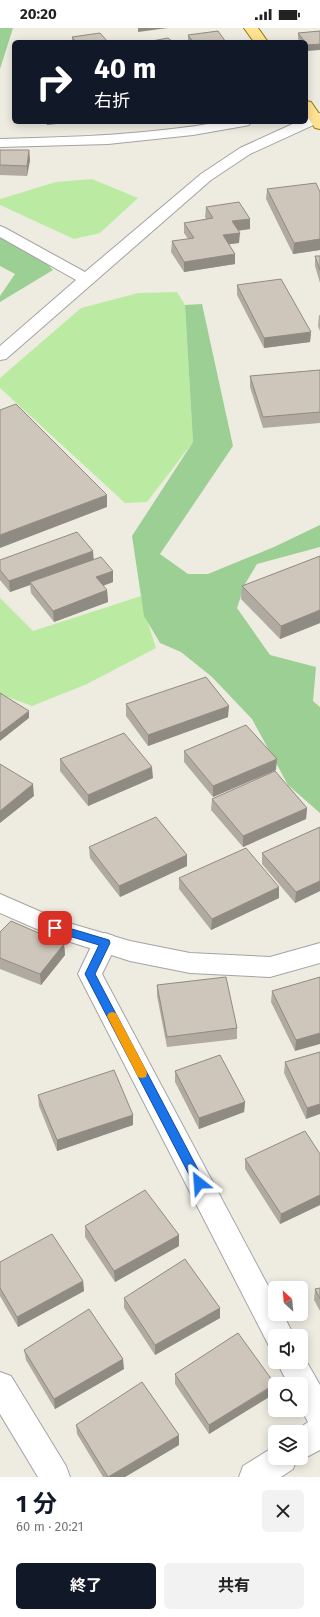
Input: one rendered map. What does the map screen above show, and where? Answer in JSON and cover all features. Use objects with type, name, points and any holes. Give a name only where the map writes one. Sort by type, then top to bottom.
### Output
[{"type":"main road","points":[[251,28],[260,40]]},
{"type":"main road","points":[[308,108],[318,120]]},
{"type":"street","points":[[0,355],[86,279],[206,177],[245,151],[318,120]]},
{"type":"street","points":[[0,143],[108,140],[193,131],[233,124]]},
{"type":"street","points":[[0,231],[86,279]]},
{"type":"street","points":[[0,903],[55,928],[130,951],[190,963],[270,968],[320,953]]},
{"type":"street","points":[[105,943],[90,974],[275,1329]]},
{"type":"street","points":[[296,1369],[320,1415]]},
{"type":"street","points":[[0,1386],[56,1477]]},
{"type":"street","points":[[308,1440],[320,1432]]},
{"type":"street","points":[[254,1477],[272,1465]]},
{"type":"green space","points":[[0,28],[13,28],[0,69]]},
{"type":"green space","points":[[92,179],[138,198],[100,233],[74,239],[0,205],[0,199],[56,182]]},
{"type":"green space","points":[[0,234],[34,250],[53,270],[0,302],[0,296],[15,274],[0,266]]},
{"type":"green space","points":[[177,292],[185,305],[193,442],[147,502],[125,503],[0,388],[0,378],[81,308],[138,293]]},
{"type":"green space","points":[[202,304],[233,446],[160,554],[188,574],[208,574],[274,547],[320,525],[320,547],[257,564],[245,584],[237,608],[270,655],[316,667],[313,701],[320,707],[320,813],[288,785],[252,719],[212,677],[181,652],[160,643],[144,616],[132,536],[193,442],[185,305]]},
{"type":"green space","points":[[141,596],[144,611],[156,648],[87,684],[32,706],[0,694],[0,598],[33,631]]},
{"type":"building","points":[[218,31],[225,40],[192,40],[188,35]]},
{"type":"building","points":[[320,31],[320,44],[308,45],[308,40],[303,40],[298,33]]},
{"type":"building","points":[[100,33],[106,40],[74,40],[72,37]]},
{"type":"building","points":[[168,38],[170,40],[158,40]]},
{"type":"building","points":[[0,150],[29,150],[27,166],[0,165]]},
{"type":"building","points":[[316,183],[320,192],[320,239],[294,243],[267,189]]},
{"type":"building","points":[[239,202],[250,219],[232,221],[240,233],[223,235],[235,254],[184,262],[172,241],[194,238],[184,223],[213,218],[206,207]]},
{"type":"building","points":[[315,256],[320,256],[320,270]]},
{"type":"building","points":[[281,279],[311,332],[264,338],[237,285]]},
{"type":"building","points":[[320,370],[320,412],[263,417],[250,376]]},
{"type":"building","points":[[16,404],[107,495],[0,535],[0,410]]},
{"type":"building","points":[[77,532],[93,551],[9,581],[0,570],[0,560]]},
{"type":"building","points":[[320,556],[320,610],[281,626],[242,586]]},
{"type":"building","points":[[101,557],[113,571],[96,577],[107,590],[53,611],[30,582]]},
{"type":"building","points":[[206,677],[229,706],[148,735],[126,704]]},
{"type":"building","points":[[0,693],[29,711],[0,733]]},
{"type":"building","points":[[246,725],[277,759],[213,786],[184,751]]},
{"type":"building","points":[[124,733],[152,767],[88,795],[60,759]]},
{"type":"building","points":[[0,764],[33,784],[0,811]]},
{"type":"building","points":[[275,771],[307,808],[243,836],[212,799]]},
{"type":"building","points":[[156,817],[187,855],[119,886],[89,847]]},
{"type":"building","points":[[320,827],[320,881],[296,892],[262,853]]},
{"type":"building","points":[[246,848],[279,887],[212,919],[179,878]]},
{"type":"building","points":[[11,921],[64,944],[40,974],[0,958],[0,932]]},
{"type":"building","points":[[226,977],[237,1028],[167,1037],[157,985]]},
{"type":"building","points":[[320,977],[320,1033],[296,1040],[272,991]]},
{"type":"building","points":[[320,1052],[320,1104],[307,1108],[285,1062]]},
{"type":"building","points":[[220,1055],[245,1102],[199,1118],[175,1071]]},
{"type":"building","points":[[114,1070],[133,1115],[57,1140],[38,1095]]},
{"type":"building","points":[[305,1131],[320,1154],[320,1195],[281,1214],[245,1159]]},
{"type":"building","points":[[145,1190],[179,1235],[114,1271],[85,1226]]},
{"type":"building","points":[[52,1234],[83,1281],[17,1317],[0,1288],[0,1262]]},
{"type":"building","points":[[185,1259],[220,1308],[155,1345],[124,1298]]},
{"type":"building","points":[[320,1288],[320,1299],[315,1289]]},
{"type":"building","points":[[89,1309],[123,1359],[54,1399],[24,1350]]},
{"type":"building","points":[[238,1333],[270,1377],[268,1377],[268,1388],[209,1425],[175,1374]]},
{"type":"building","points":[[142,1382],[179,1435],[108,1477],[76,1425]]},
{"type":"slow traffic","points":[[112,1016],[142,1073]]},
{"type":"route","points":[[55,928],[105,943],[90,974],[199,1183]]}]
